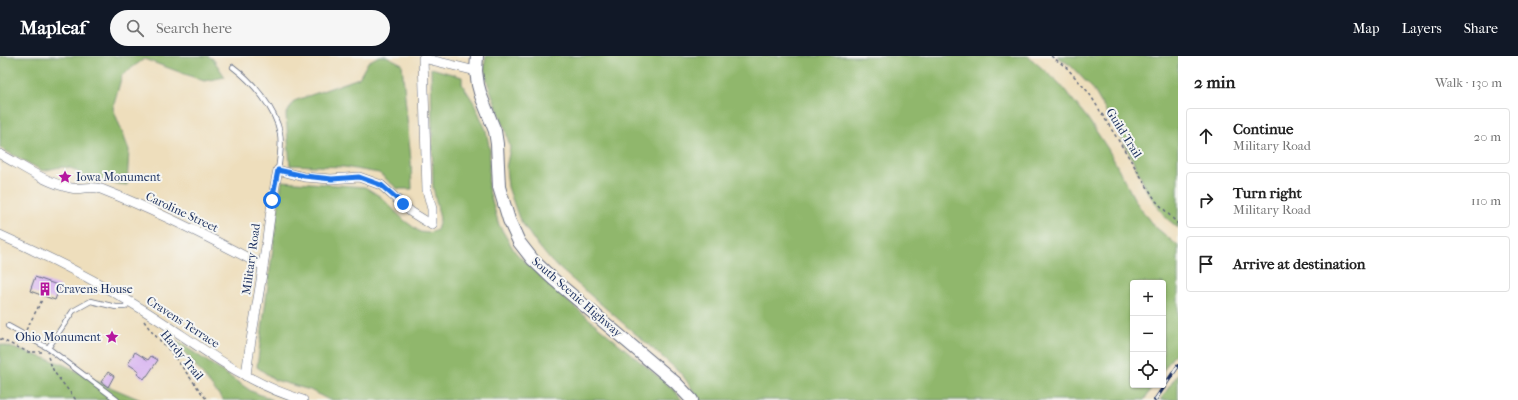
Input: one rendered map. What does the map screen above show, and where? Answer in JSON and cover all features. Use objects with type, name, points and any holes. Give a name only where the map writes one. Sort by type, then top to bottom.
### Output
[{"type":"main road","name":"South Scenic Highway","points":[[477,56],[476,71],[481,96],[495,131],[499,187],[503,204],[516,236],[524,250],[553,279],[676,383],[692,400]]},
{"type":"street","points":[[278,170],[304,176],[332,179],[359,177],[381,185],[411,212],[432,225],[432,209],[427,190],[423,58],[476,71]]},
{"type":"street","name":"Caroline Street","points":[[0,154],[48,180],[72,189],[94,186],[122,197],[263,266]]},
{"type":"street","name":"Military Road","points":[[246,376],[248,353],[278,170]]},
{"type":"street","name":"Cravens Terrace","points":[[0,235],[76,271],[129,302],[223,363],[246,376],[287,395],[303,400]]},
{"type":"lane","points":[[233,67],[247,77],[259,91],[275,117],[280,134],[281,149],[278,170]]},
{"type":"lane","points":[[47,349],[73,311],[91,302],[116,308],[125,308],[129,302]]},
{"type":"lane","points":[[8,326],[47,349],[117,400]]},
{"type":"path","name":"Guild Trail","points":[[1051,56],[1066,67],[1089,93],[1156,201],[1178,224]]},
{"type":"path","points":[[23,335],[43,298]]},
{"type":"path","name":"Hardy Trail","points":[[142,319],[170,351],[207,400]]},
{"type":"path","points":[[0,339],[28,352],[47,349],[54,372],[76,400]]},
{"type":"green space","points":[[0,56],[208,56],[213,59],[225,77],[204,81],[144,59],[122,75],[113,108],[129,150],[127,185],[86,180],[76,171],[66,167],[43,171],[0,148]]},
{"type":"green space","points":[[379,56],[386,56],[402,64],[411,161],[412,189],[398,189],[379,173],[344,167],[290,165],[286,115],[294,101],[359,78],[368,62]]},
{"type":"green space","points":[[486,56],[1028,56],[1060,84],[1088,119],[1108,149],[1136,202],[1152,224],[1178,246],[1178,349],[1166,367],[1166,280],[1130,280],[1130,388],[1152,388],[1144,400],[700,400],[681,373],[552,262],[533,239],[519,218],[508,187],[506,168],[510,148],[506,131],[488,84],[484,67]]},
{"type":"green space","points":[[1057,56],[1178,56],[1178,228],[1165,217],[1147,191],[1125,144],[1093,89],[1071,66]]},
{"type":"green space","points":[[431,68],[462,77],[462,84],[474,103],[486,130],[490,151],[488,187],[499,225],[515,252],[552,288],[673,389],[682,400],[329,400],[310,390],[275,380],[257,367],[282,181],[365,187],[381,197],[405,221],[420,232],[428,233],[437,230],[440,219],[433,187]]},
{"type":"green space","points":[[174,339],[251,391],[273,400],[223,400]]},
{"type":"green space","points":[[0,344],[60,363],[103,384],[141,400],[0,400]]},
{"type":"green space","points":[[1178,374],[1178,400],[1160,400]]},
{"type":"building","name":"Cravens House","points":[[35,277],[60,286],[55,300],[30,291]]},
{"type":"building","points":[[135,352],[148,360],[151,356],[158,360],[144,379],[137,374],[139,371],[128,364]]},
{"type":"building","points":[[108,372],[114,376],[108,387],[101,382]]},
{"type":"railway","points":[[1155,400],[1178,366]]},
{"type":"place","name":"Iowa Monument","points":[[65,177]]},
{"type":"place","name":"Cravens House","points":[[45,289]]},
{"type":"place","name":"Ohio Monument","points":[[112,337]]},
{"type":"route","points":[[272,200],[278,170],[304,176],[332,179],[359,177],[381,185],[403,204]]}]
